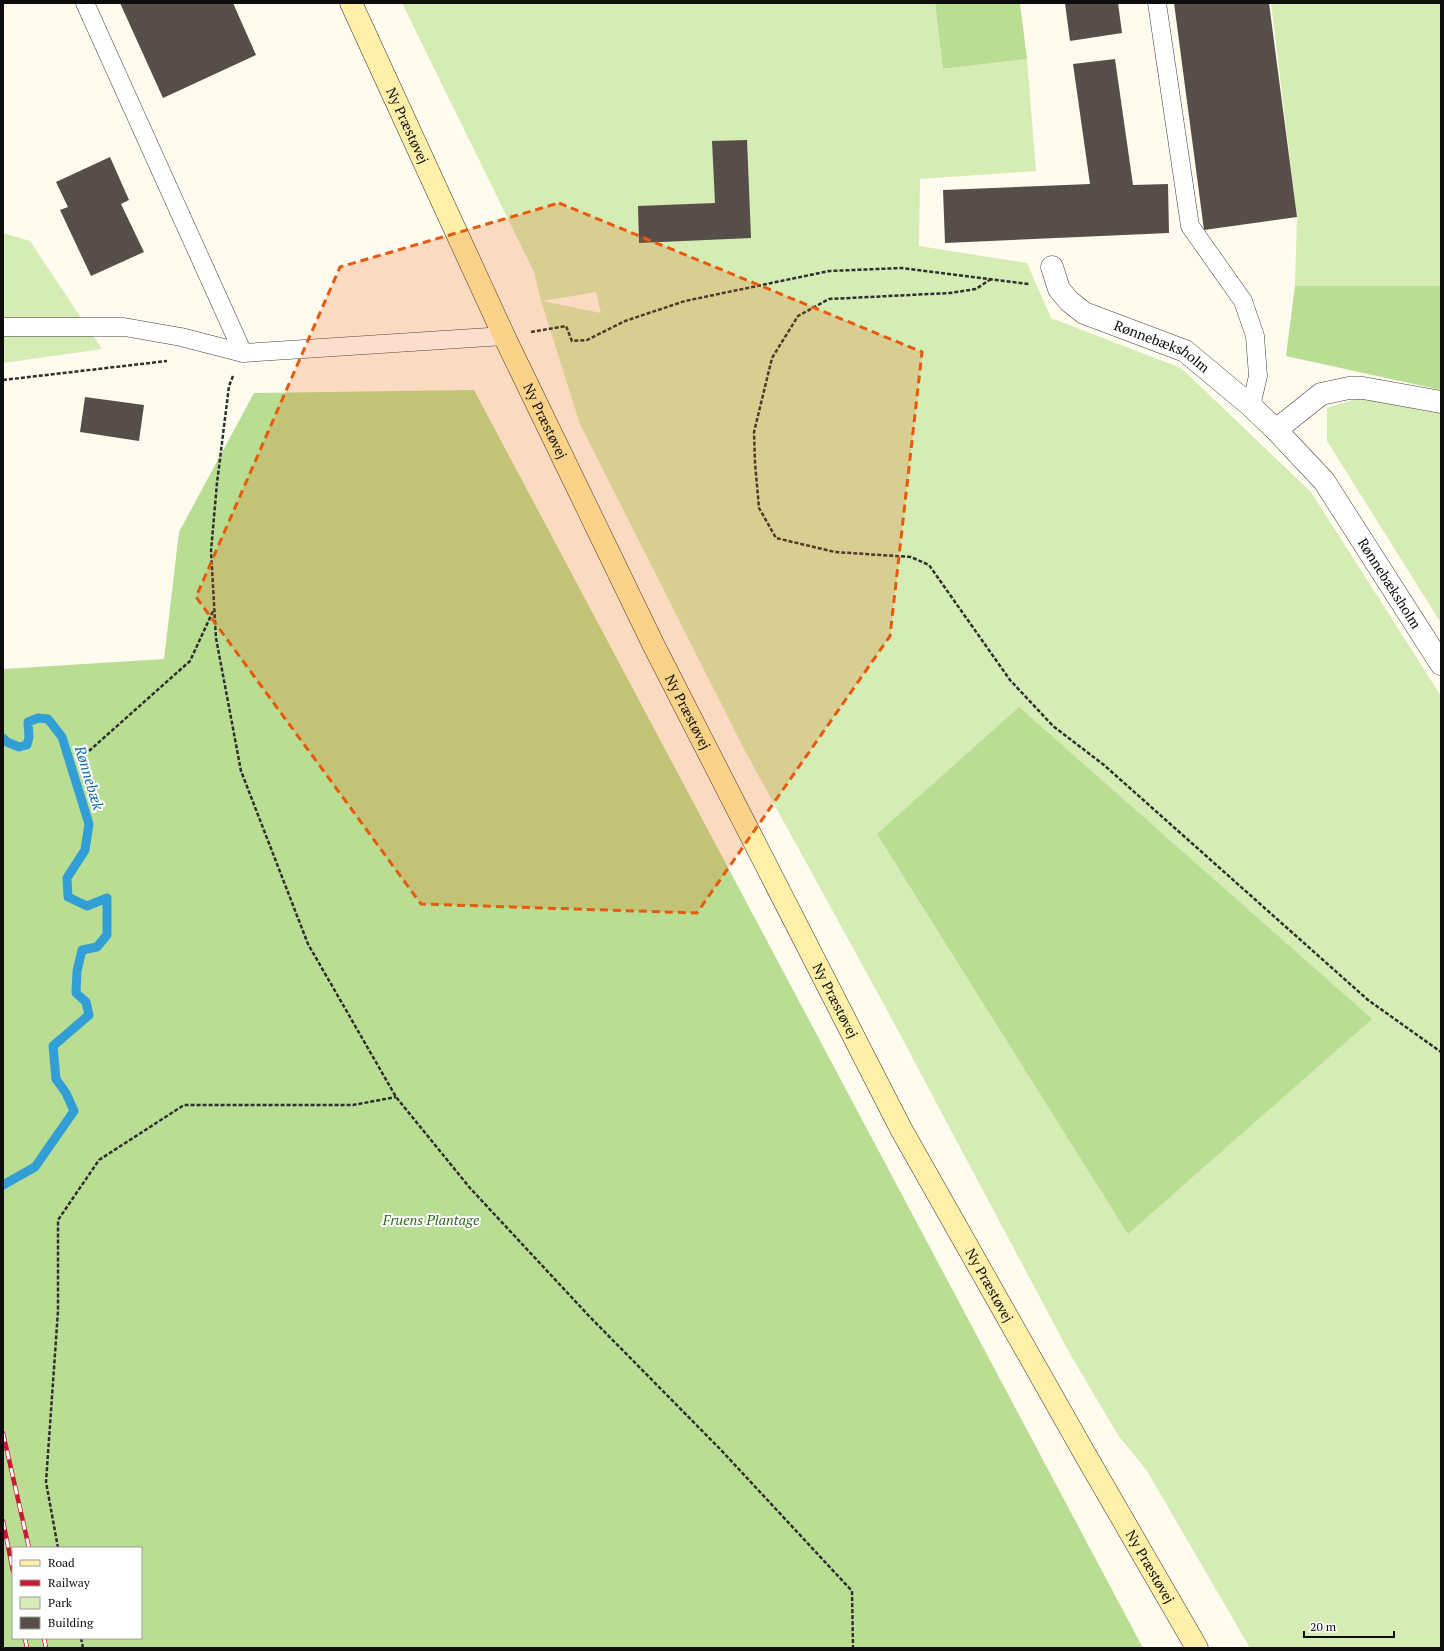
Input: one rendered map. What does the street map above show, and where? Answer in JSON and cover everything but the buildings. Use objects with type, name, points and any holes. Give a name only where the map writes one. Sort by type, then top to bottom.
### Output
[{"type":"street","name":"Ny Præstøvej","points":[[351,3],[504,336],[654,646],[901,1129],[1086,1456],[1197,1648]]},
{"type":"street","name":"Rønnebæksholm","points":[[1052,267],[1059,289],[1069,301],[1084,313],[1185,351],[1276,430],[1324,481],[1441,664]]},
{"type":"street","points":[[1276,430],[1322,394],[1348,388],[1363,388],[1441,402]]},
{"type":"lane","points":[[84,3],[243,353]]},
{"type":"lane","points":[[1157,3],[1190,226],[1243,301],[1255,336],[1258,376],[1250,406]]},
{"type":"lane","points":[[3,327],[124,327],[181,337],[243,353],[504,336]]},
{"type":"path","points":[[504,336],[566,326],[572,341],[587,340],[625,321],[685,301],[829,271],[902,268],[1059,289]]},
{"type":"path","points":[[991,279],[976,289],[950,293],[829,299],[798,316],[772,358],[754,432],[759,508],[776,538],[835,552],[911,557],[929,565],[1010,680],[1053,726],[1104,765],[1368,1000],[1441,1052]]},
{"type":"path","points":[[243,353],[229,386],[217,483],[211,551],[216,638],[241,771],[308,944],[396,1097],[470,1188],[589,1316],[721,1450],[852,1590],[854,1648]]},
{"type":"path","points":[[3,380],[171,360]]},
{"type":"path","points":[[80,759],[190,661],[214,608]]},
{"type":"path","points":[[58,1547],[46,1482],[58,1311],[58,1220],[99,1160],[184,1105],[353,1105],[396,1097]]},
{"type":"highlighted area","points":[[559,203],[922,352],[890,636],[697,913],[421,904],[196,597],[340,267]]},
{"type":"green space","points":[[402,3],[935,3],[943,69],[1027,59],[1036,171],[920,179],[919,246],[1027,263],[1051,318],[1181,368],[1311,492],[1441,696],[1441,1648],[1250,1648],[1147,1471],[1118,1435],[1070,1354],[887,1010],[745,751],[580,424],[541,301],[534,272]],"holes":[[[596,292],[601,313],[542,301]]]},
{"type":"green space","points":[[935,3],[1020,3],[1027,59],[943,69]]},
{"type":"green space","points":[[1271,3],[1441,3],[1441,286],[1295,286],[1297,217]]},
{"type":"green space","points":[[3,233],[30,241],[102,349],[3,363]]},
{"type":"green space","points":[[1295,286],[1441,286],[1441,390],[1286,356]]},
{"type":"green space","name":"Fruens Plantage","points":[[474,390],[1143,1648],[3,1648],[3,665],[4,669],[164,659],[179,532],[254,393]]},
{"type":"green space","points":[[1362,397],[1441,412],[1441,623],[1327,441],[1327,408]]},
{"type":"green space","points":[[1019,707],[1372,1019],[1128,1234],[877,834]]},
{"type":"waterway","name":"Rønnebæk","points":[[3,738],[7,742],[19,747],[27,745],[29,737],[28,722],[38,718],[48,719],[62,737],[89,824],[85,850],[67,878],[68,897],[87,906],[107,898],[107,935],[97,947],[82,950],[77,971],[76,993],[86,1002],[89,1015],[53,1046],[56,1079],[66,1093],[74,1111],[35,1167],[3,1185]]},
{"type":"railway","points":[[3,1433],[29,1547]]},
{"type":"railway","points":[[3,1521],[12,1566]]},
{"type":"railway","points":[[25,1639],[27,1648]]},
{"type":"railway","points":[[44,1639],[46,1648]]}]
